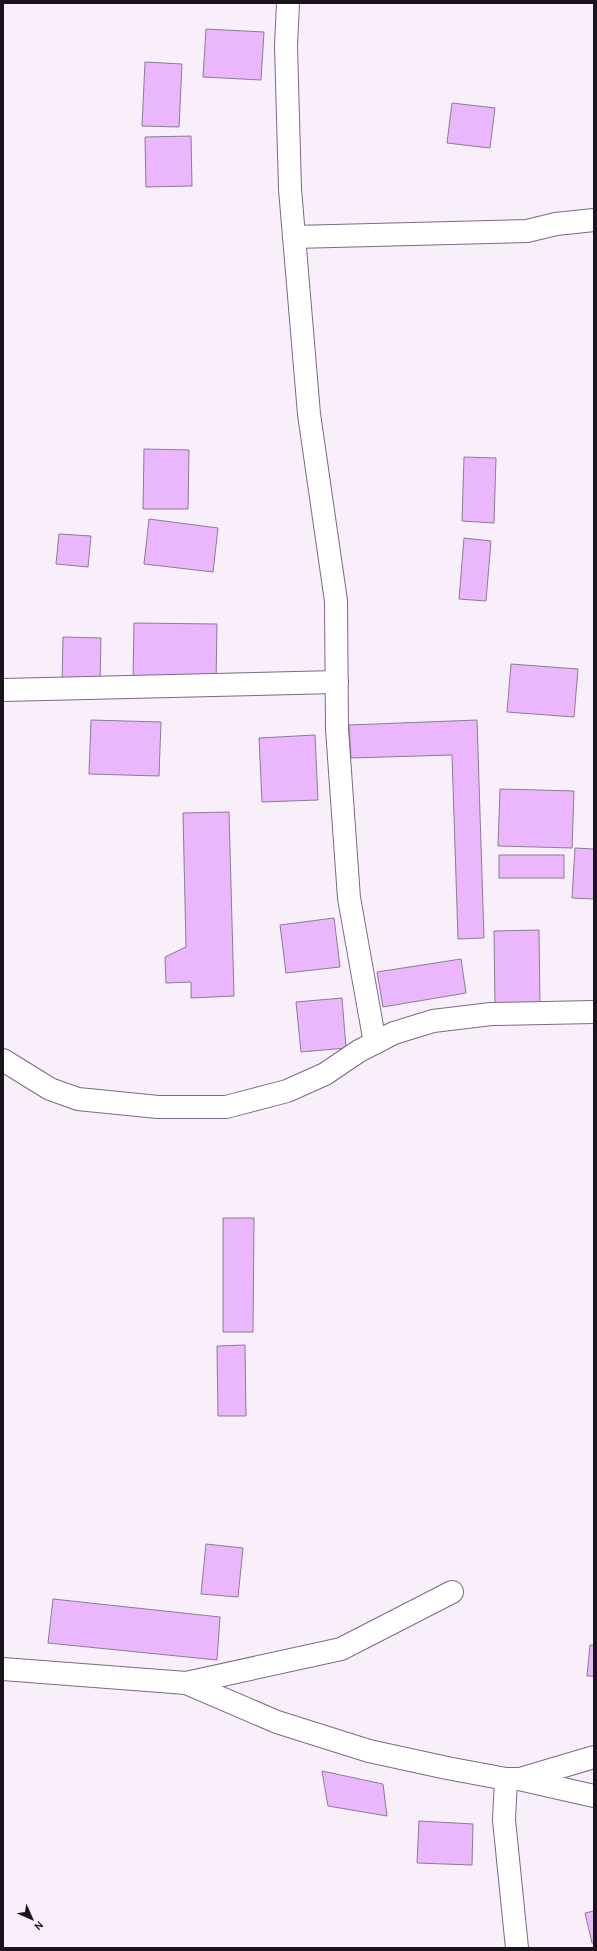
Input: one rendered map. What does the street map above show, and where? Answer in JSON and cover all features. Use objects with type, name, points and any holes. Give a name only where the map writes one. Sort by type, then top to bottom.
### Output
[{"type":"street","points":[[288,3],[286,46],[290,189],[309,414],[336,601],[337,729],[349,898],[375,1043]]},
{"type":"street","points":[[294,237],[527,231],[556,224],[594,220]]},
{"type":"street","points":[[3,690],[337,682]]},
{"type":"street","points":[[3,1060],[50,1089],[78,1099],[158,1107],[226,1107],[287,1091],[319,1077],[359,1051],[394,1033],[433,1021],[491,1014],[594,1012]]},
{"type":"street","points":[[3,1669],[186,1683],[340,1649],[452,1592]]},
{"type":"street","points":[[186,1683],[277,1722],[369,1751],[447,1768],[513,1779],[594,1796]]},
{"type":"street","points":[[513,1779],[594,1757]]},
{"type":"street","points":[[513,1779],[504,1820],[517,1948]]},
{"type":"building","points":[[206,29],[264,32],[261,80],[203,77]]},
{"type":"building","points":[[145,62],[182,64],[179,127],[142,126]]},
{"type":"building","points":[[452,103],[495,108],[490,148],[447,143]]},
{"type":"building","points":[[191,136],[192,186],[146,187],[145,137]]},
{"type":"building","points":[[144,449],[189,450],[188,509],[143,509]]},
{"type":"building","points":[[464,457],[496,458],[494,523],[462,521]]},
{"type":"building","points":[[149,519],[218,528],[213,572],[144,564]]},
{"type":"building","points":[[59,534],[91,536],[88,567],[56,564]]},
{"type":"building","points":[[464,538],[491,541],[486,601],[459,599]]},
{"type":"building","points":[[134,623],[217,624],[216,682],[133,681]]},
{"type":"building","points":[[63,637],[101,638],[100,684],[62,684]]},
{"type":"building","points":[[511,664],[578,669],[574,717],[507,712]]},
{"type":"building","points":[[91,720],[161,722],[159,776],[89,774]]},
{"type":"building","points":[[477,720],[484,938],[458,939],[452,755],[351,758],[349,725]]},
{"type":"building","points":[[315,735],[318,800],[262,802],[259,738]]},
{"type":"building","points":[[500,789],[574,791],[572,848],[498,846]]},
{"type":"building","points":[[229,812],[234,996],[191,998],[191,982],[166,983],[165,957],[186,947],[183,813]]},
{"type":"building","points":[[575,848],[594,849],[594,899],[572,898]]},
{"type":"building","points":[[499,855],[564,855],[564,878],[499,878]]},
{"type":"building","points":[[334,918],[340,967],[286,973],[280,925]]},
{"type":"building","points":[[539,930],[540,1006],[495,1007],[494,931]]},
{"type":"building","points":[[461,959],[466,993],[383,1007],[377,972]]},
{"type":"building","points":[[342,998],[346,1048],[301,1052],[296,1002]]},
{"type":"building","points":[[223,1218],[254,1218],[253,1332],[223,1332]]},
{"type":"building","points":[[245,1345],[246,1416],[218,1416],[217,1346]]},
{"type":"building","points":[[206,1544],[243,1548],[238,1597],[201,1594]]},
{"type":"building","points":[[53,1599],[220,1617],[217,1660],[48,1643]]},
{"type":"building","points":[[590,1645],[594,1645],[594,1676],[587,1676]]},
{"type":"building","points":[[322,1771],[383,1784],[387,1816],[328,1806]]},
{"type":"building","points":[[419,1821],[473,1824],[472,1865],[417,1863]]},
{"type":"building","points":[[594,1911],[594,1943],[592,1943],[585,1913]]}]
